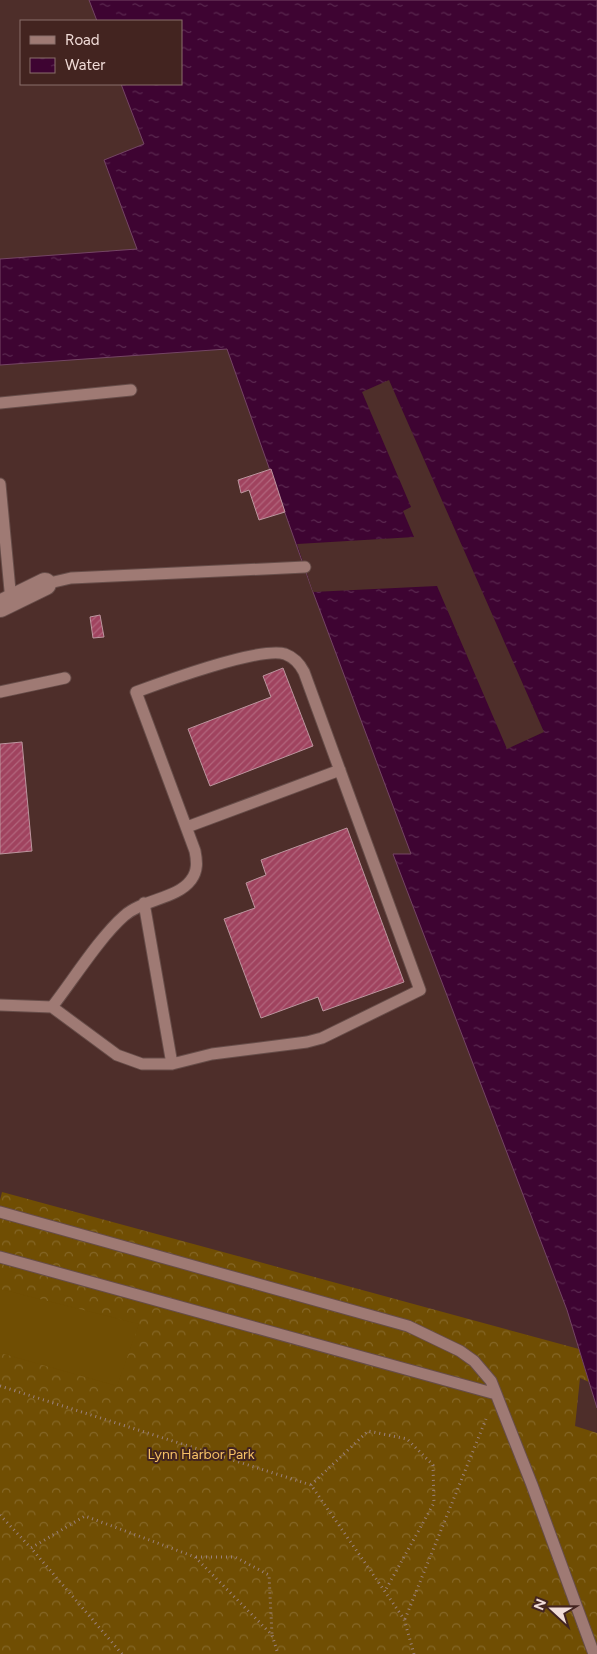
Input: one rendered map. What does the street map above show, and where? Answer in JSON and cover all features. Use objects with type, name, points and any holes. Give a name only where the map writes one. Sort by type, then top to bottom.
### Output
[{"type":"street","points":[[6,603],[45,584]]},
{"type":"lane","points":[[0,403],[131,390]]},
{"type":"lane","points":[[0,484],[6,603]]},
{"type":"lane","points":[[45,584],[71,578],[305,567]]},
{"type":"lane","points":[[0,1005],[52,1007],[117,1055],[142,1064],[172,1064],[212,1054],[308,1042],[322,1038],[420,990],[304,672],[294,659],[286,654],[272,653],[195,671],[136,692],[187,827],[197,861],[192,879],[175,892],[144,903],[117,923],[52,1007]]},
{"type":"lane","points":[[0,692],[65,678]]},
{"type":"lane","points":[[187,827],[340,770]]},
{"type":"lane","points":[[144,903],[172,1064]]},
{"type":"lane","points":[[0,1212],[408,1326],[443,1341],[474,1361],[491,1381],[532,1485],[594,1654]]},
{"type":"lane","points":[[0,1257],[496,1394]]},
{"type":"path","points":[[0,1386],[311,1485],[404,1619],[414,1654]]},
{"type":"path","points":[[404,1619],[496,1394]]},
{"type":"path","points":[[311,1485],[368,1431],[408,1439],[433,1465],[434,1502],[385,1591]]},
{"type":"path","points":[[0,1515],[31,1548],[122,1654]]},
{"type":"path","points":[[31,1548],[86,1516],[196,1557],[235,1557],[269,1575],[272,1636],[278,1654]]},
{"type":"path","points":[[196,1557],[272,1636]]},
{"type":"green space","name":"Lynn Harbor Park","points":[[2,1192],[579,1349],[589,1382],[580,1378],[575,1426],[597,1433],[597,1654],[0,1654],[0,1200]]},
{"type":"green space","points":[[0,1289],[139,1324],[117,1386],[0,1353]]},
{"type":"water","points":[[89,0],[597,0],[597,1408],[567,1310],[393,854],[411,854],[313,592],[227,349],[0,365],[0,259],[137,249],[104,160],[144,144],[121,85],[182,85],[182,20],[97,20]]},
{"type":"pier","points":[[389,380],[544,732],[507,749],[437,586],[313,592],[297,544],[414,537],[403,511],[411,507],[362,392]]},
{"type":"building","points":[[271,469],[285,512],[259,520],[249,490],[241,493],[238,480]]},
{"type":"building","points":[[100,615],[104,637],[93,638],[90,617]]},
{"type":"building","points":[[283,668],[313,746],[210,786],[188,729],[271,697],[263,676]]},
{"type":"building","points":[[22,742],[32,851],[0,854],[0,744]]},
{"type":"building","points":[[347,828],[404,982],[323,1011],[318,997],[261,1018],[224,919],[255,908],[246,883],[266,875],[261,860]]}]
